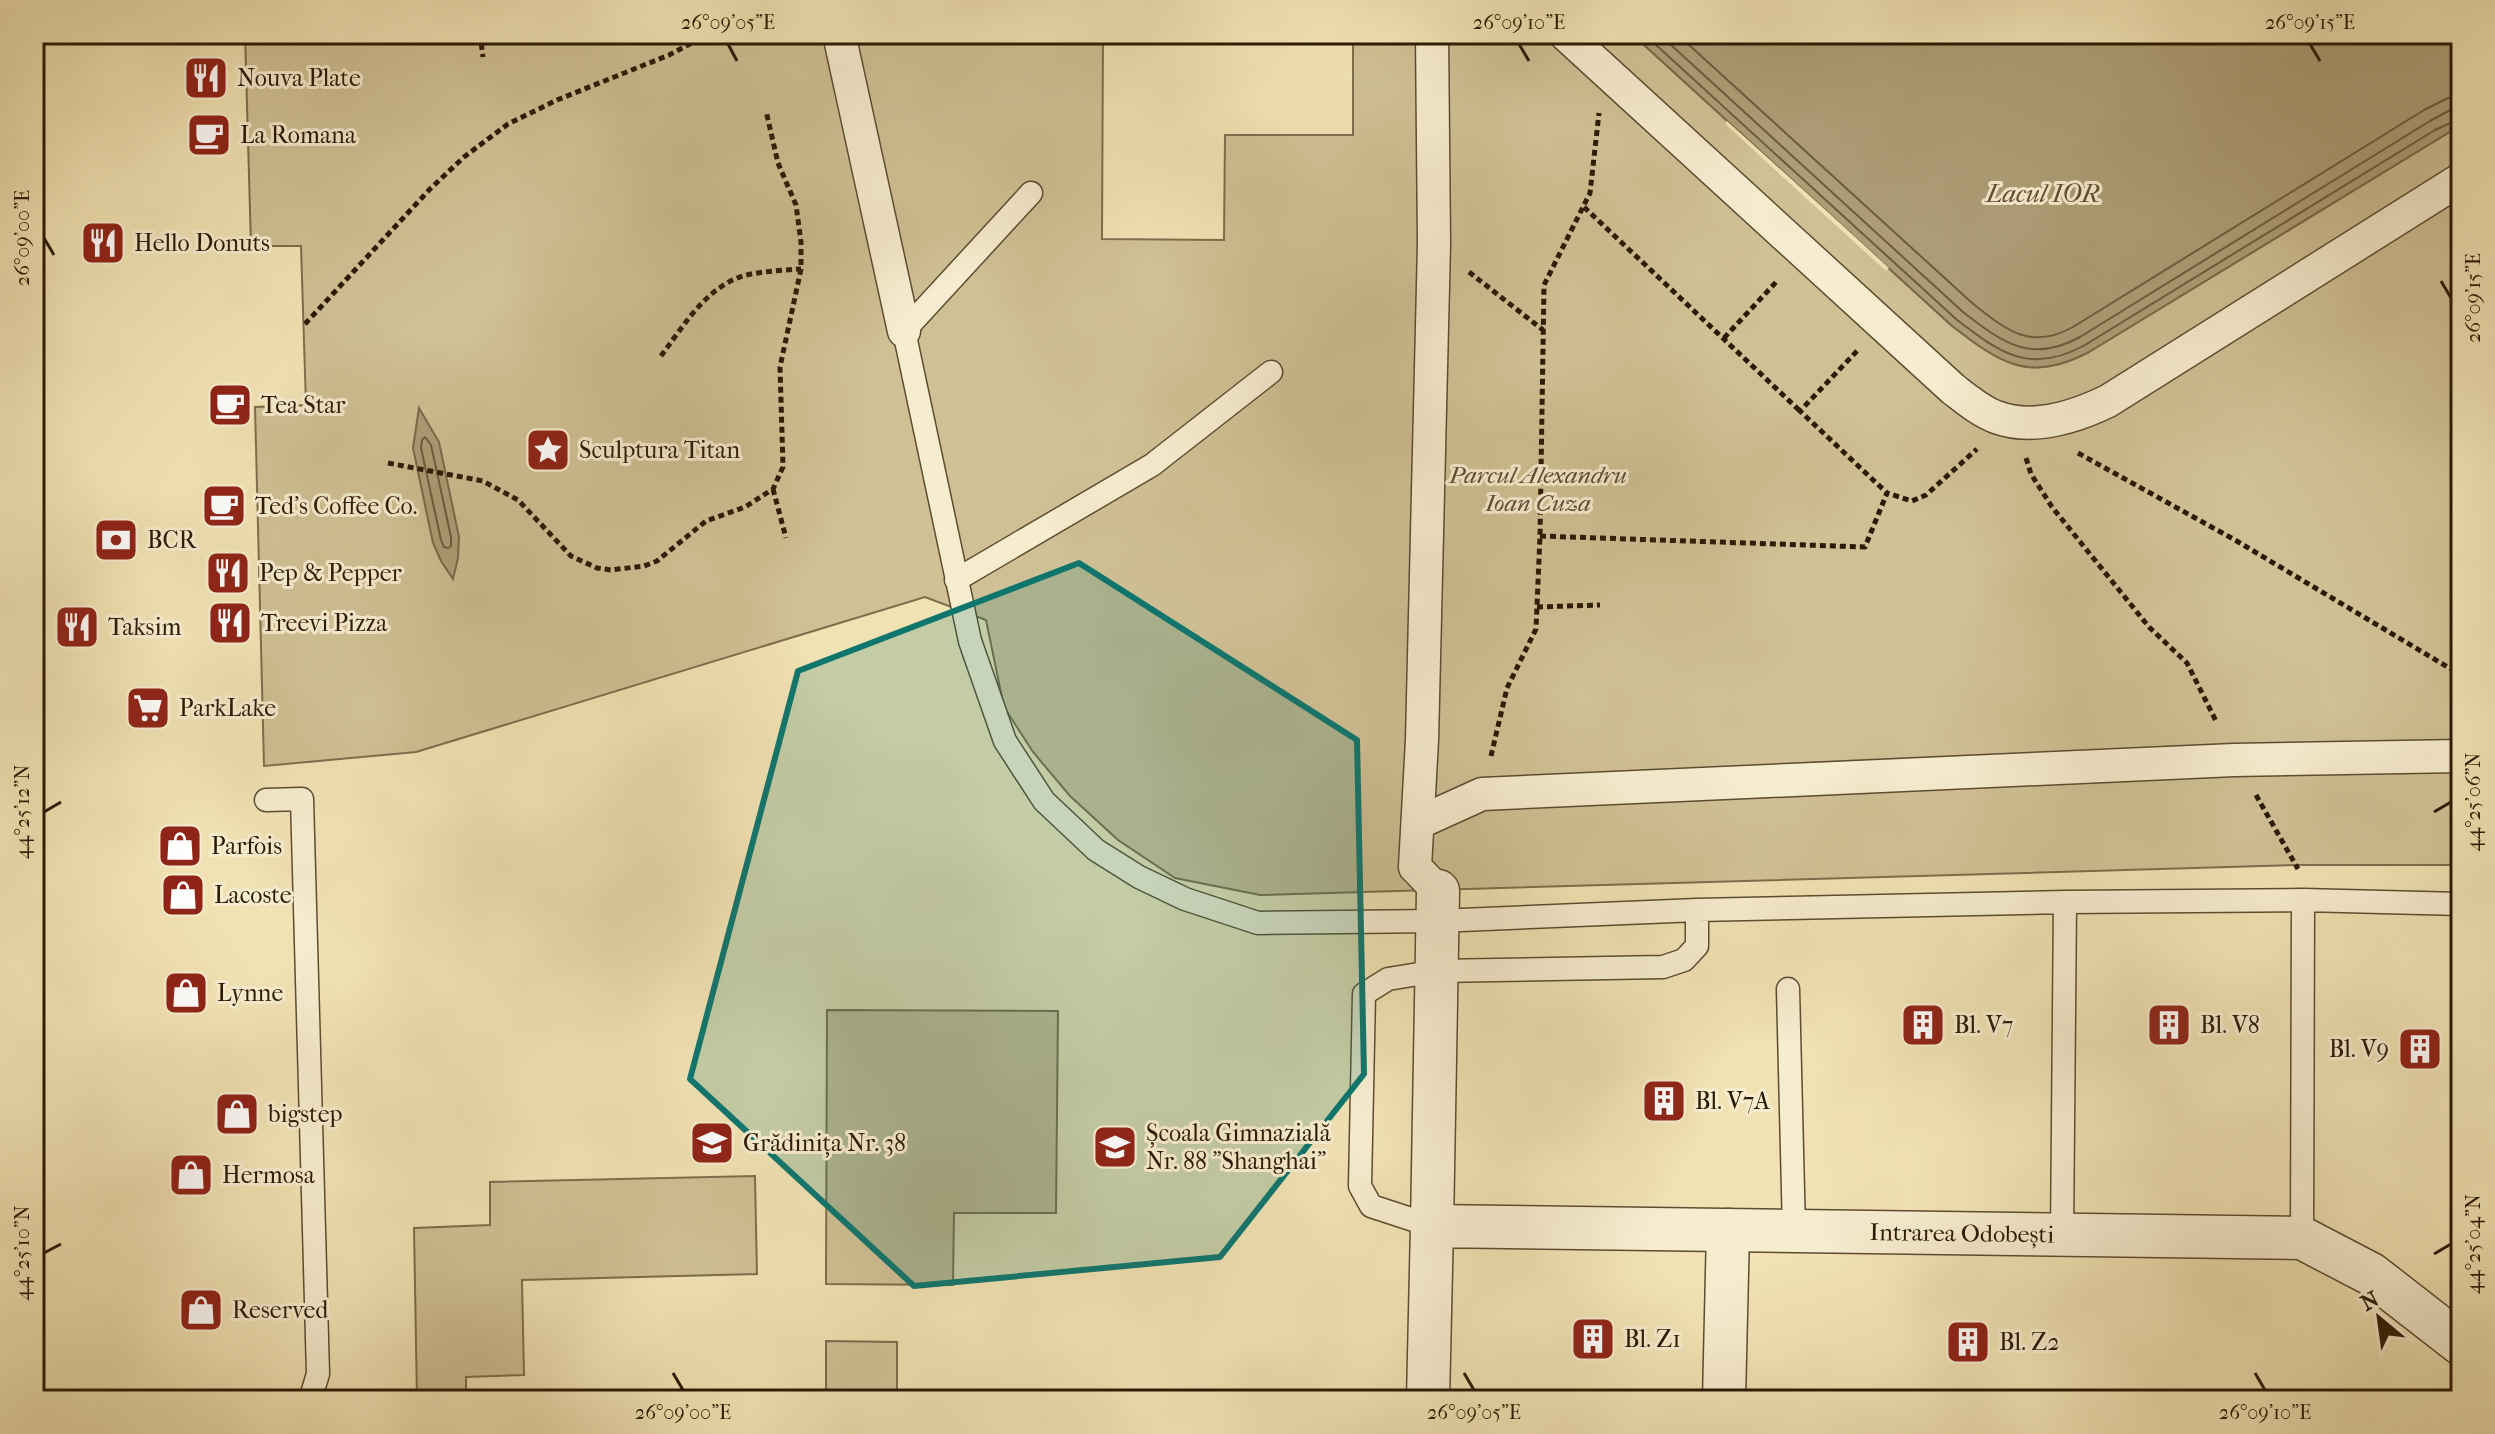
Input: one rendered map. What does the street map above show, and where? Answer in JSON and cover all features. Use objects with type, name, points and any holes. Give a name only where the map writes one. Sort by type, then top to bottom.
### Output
[{"type":"street","points":[[839,34],[904,331]]},
{"type":"street","points":[[1428,1400],[1438,906],[1415,867],[1434,244],[1432,34]]},
{"type":"street","points":[[1565,34],[1883,325],[1973,405],[1997,418],[2022,421],[2065,419],[2108,401],[2461,179]]},
{"type":"street","points":[[1418,823],[1482,794],[2234,760],[2461,756]]},
{"type":"street","name":"Intrarea Odobești","points":[[1432,1226],[2302,1238],[2371,1274],[2461,1344]]},
{"type":"street","points":[[1724,1400],[1728,1230]]},
{"type":"lane","points":[[1031,193],[904,331],[970,641],[1005,741],[1044,801],[1096,850],[1139,877],[1185,899],[1258,923],[1438,906],[1697,910],[2303,900],[2461,904]]},
{"type":"lane","points":[[956,580],[1152,465],[1271,372]]},
{"type":"lane","points":[[266,800],[302,799],[318,1374],[310,1400]]},
{"type":"lane","points":[[2302,1238],[2303,900]]},
{"type":"lane","points":[[2062,1237],[2065,902]]},
{"type":"lane","points":[[1432,1226],[1371,1206],[1360,1186],[1364,994],[1388,979],[1437,971],[1663,967],[1684,960],[1697,946],[1697,910]]},
{"type":"lane","points":[[1788,989],[1794,1232]]},
{"type":"path","points":[[480,34],[483,57]]},
{"type":"path","points":[[305,324],[430,189],[464,157],[508,124],[557,100],[669,55],[709,34]]},
{"type":"path","points":[[1482,794],[1507,688],[1536,629],[1544,285],[1590,193],[1603,69]]},
{"type":"path","points":[[388,463],[483,481],[518,500],[571,556],[597,568],[611,570],[644,566],[657,561],[706,521],[745,507],[773,489],[783,467],[780,367],[801,269],[796,205],[778,163],[766,111]]},
{"type":"path","points":[[1584,207],[1887,493],[1912,501],[1926,495],[1990,438],[2022,421]]},
{"type":"path","points":[[1434,244],[1544,331]]},
{"type":"path","points":[[1724,338],[1804,252]]},
{"type":"path","points":[[661,356],[697,308],[714,291],[749,274],[801,269]]},
{"type":"path","points":[[1800,411],[1883,325]]},
{"type":"path","points":[[2022,421],[2235,540],[2461,675]]},
{"type":"path","points":[[2022,421],[2021,445],[2031,474],[2052,507],[2149,627],[2187,663],[2234,760],[2298,865],[2303,900]]},
{"type":"path","points":[[773,489],[786,538]]},
{"type":"path","points":[[1540,536],[1865,547],[1887,493]]},
{"type":"path","points":[[1537,607],[1600,605]]},
{"type":"highlighted area","points":[[1079,563],[1357,740],[1364,1074],[1220,1257],[914,1286],[690,1079],[798,671]]},
{"type":"green space","name":"Parcul Alexandru Ioan Cuza","points":[[245,34],[1103,34],[1102,239],[1224,240],[1225,135],[1353,135],[1353,34],[1632,34],[1951,325],[2001,359],[2032,367],[2068,361],[2089,352],[2461,125],[2461,865],[2298,865],[1260,895],[1175,878],[1118,840],[1070,796],[1033,752],[1004,707],[986,620],[925,597],[416,752],[264,766],[255,407],[306,405],[301,246],[251,246]]},
{"type":"green space","points":[[827,1010],[1058,1011],[1056,1213],[954,1213],[953,1285],[826,1284]]},
{"type":"green space","points":[[755,1176],[757,1274],[522,1280],[524,1375],[466,1377],[466,1400],[417,1400],[414,1228],[490,1225],[490,1182]]},
{"type":"green space","points":[[826,1341],[897,1342],[897,1400],[826,1400]]},
{"type":"water","name":"Lacul IOR","points":[[1632,34],[2461,34],[2461,125],[2089,352],[2049,366],[2032,367],[2001,359],[1951,325]]},
{"type":"water","points":[[419,408],[439,442],[459,537],[453,579],[433,543],[413,448]]},
{"type":"pier","points":[[1727,121],[1889,268],[1886,271],[1725,124]]},
{"type":"place","name":"Nouva Plate","points":[[206,78]]},
{"type":"place","name":"La Romana","points":[[209,135]]},
{"type":"place","name":"Hello Donuts","points":[[103,243]]},
{"type":"place","name":"Tea Star","points":[[230,405]]},
{"type":"place","name":"Sculptura Titan","points":[[548,450]]},
{"type":"place","name":"Ted's Coffee Co.","points":[[224,506]]},
{"type":"place","name":"BCR","points":[[116,540]]},
{"type":"place","name":"Pep & Pepper","points":[[228,573]]},
{"type":"place","name":"Treevi Pizza","points":[[230,623]]},
{"type":"place","name":"Taksim","points":[[77,627]]},
{"type":"place","name":"ParkLake","points":[[148,708]]},
{"type":"place","name":"Parfois","points":[[180,846]]},
{"type":"place","name":"Lacoste","points":[[183,895]]},
{"type":"place","name":"Lynne","points":[[186,993]]},
{"type":"place","name":"Bl. V7","points":[[1923,1025]]},
{"type":"place","name":"Bl. V8","points":[[2169,1025]]},
{"type":"place","name":"Bl. V9","points":[[2420,1049]]},
{"type":"place","name":"Bl. V7A","points":[[1664,1101]]},
{"type":"place","name":"bigstep","points":[[237,1114]]},
{"type":"place","name":"Grădinița Nr. 38","points":[[712,1143]]},
{"type":"place","name":"Școala Gimnazială Nr. 88 \"Shanghai\"","points":[[1115,1147]]},
{"type":"place","name":"Hermosa","points":[[191,1175]]},
{"type":"place","name":"Reserved","points":[[201,1310]]},
{"type":"place","name":"Bl. Z1","points":[[1593,1339]]},
{"type":"place","name":"Bl. Z2","points":[[1968,1342]]}]
